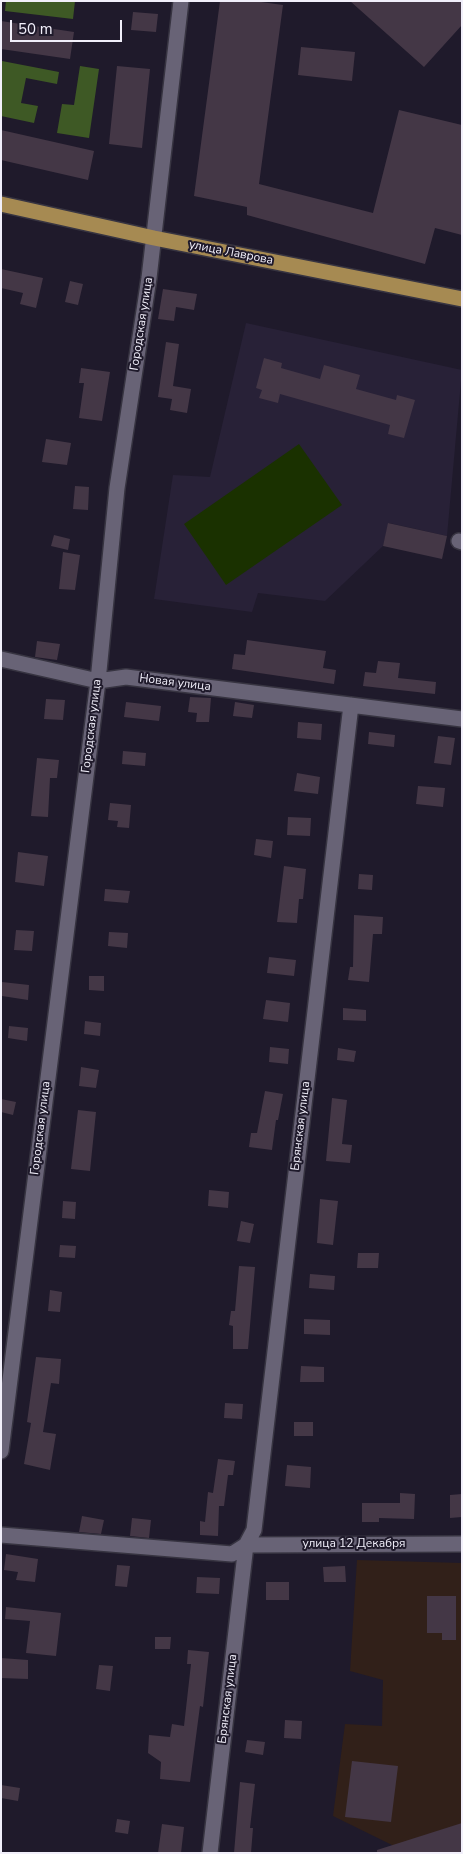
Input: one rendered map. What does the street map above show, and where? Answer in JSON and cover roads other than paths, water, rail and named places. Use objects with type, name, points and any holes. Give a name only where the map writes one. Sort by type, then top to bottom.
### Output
[{"type":"main road","name":"улица Лаврова","points":[[1,204],[154,238],[462,299]]},
{"type":"street","name":"Городская улица","points":[[1,1451],[98,682],[117,488],[154,238],[181,1]]},
{"type":"street","name":"Новая улица","points":[[1,659],[98,682],[126,677],[462,719]]},
{"type":"street","name":"Брянская улица","points":[[210,1853],[246,1545],[254,1530],[351,705]]},
{"type":"street","points":[[1,1535],[232,1554],[246,1545]]},
{"type":"street","name":"улица 12 Декабря","points":[[246,1545],[462,1544]]}]
